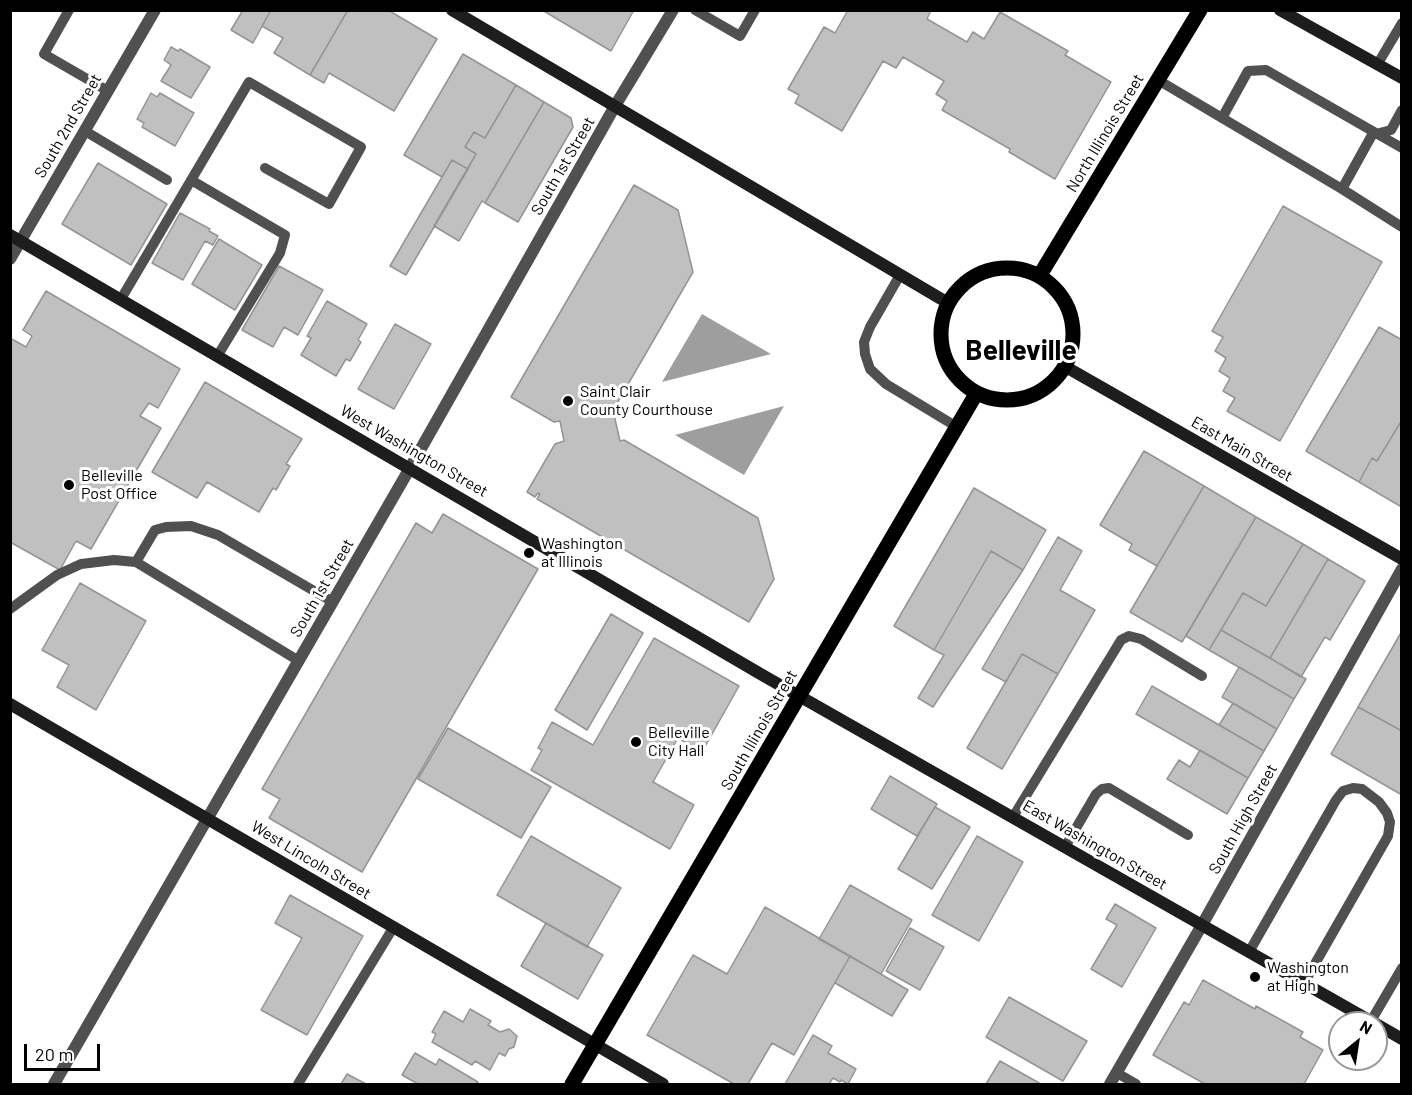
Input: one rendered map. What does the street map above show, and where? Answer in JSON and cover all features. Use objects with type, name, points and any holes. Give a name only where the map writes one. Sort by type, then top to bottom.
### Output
[{"type":"main road","points":[[452,10],[948,303]]},
{"type":"main road","name":"North Illinois Street","points":[[1040,275],[1200,10]]},
{"type":"main road","points":[[1280,10],[1401,78]]},
{"type":"main road","name":"West Washington Street","points":[[16,238],[800,696]]},
{"type":"main road","points":[[1015,268],[1040,275],[1059,291],[1070,312],[1074,335],[1066,367],[1059,378],[1044,391],[1022,400],[999,401],[976,394],[959,381],[946,362],[940,339],[948,303],[953,294],[970,278],[991,269],[1015,268]]},
{"type":"main road","name":"East Main Street","points":[[1066,367],[1401,559]]},
{"type":"main road","name":"South Illinois Street","points":[[572,1084],[976,394]]},
{"type":"main road","name":"East Washington Street","points":[[800,696],[1353,1011]]},
{"type":"main road","name":"West Lincoln Street","points":[[10,704],[663,1084]]},
{"type":"main road","name":"East Washington Street","points":[[1388,1031],[1401,1039]]},
{"type":"street","name":"South 2nd Street","points":[[10,259],[16,238],[85,131],[154,10]]},
{"type":"street","name":"South 1st Street","points":[[54,1084],[410,468],[615,106],[673,10]]},
{"type":"street","name":"South High Street","points":[[1110,1084],[1202,925],[1401,569]]},
{"type":"lane","points":[[69,10],[44,54],[108,91]]},
{"type":"lane","points":[[695,10],[740,36],[755,10]]},
{"type":"lane","points":[[1377,65],[1401,23]]},
{"type":"lane","points":[[1222,118],[1248,70],[1266,70],[1401,148]]},
{"type":"lane","points":[[1158,80],[1342,189],[1401,227]]},
{"type":"lane","points":[[121,299],[249,82],[361,147],[329,204],[265,168]]},
{"type":"lane","points":[[1342,189],[1372,135],[1391,130],[1401,110]]},
{"type":"lane","points":[[85,131],[167,180]]},
{"type":"lane","points":[[191,180],[285,235],[280,253],[218,355]]},
{"type":"lane","points":[[900,275],[870,327],[864,342],[870,369],[886,384],[957,427]]},
{"type":"lane","points":[[136,562],[155,530],[166,526],[191,526],[218,535],[333,602]]},
{"type":"lane","points":[[10,609],[57,575],[81,564],[114,560],[136,562],[299,661]]},
{"type":"lane","points":[[1012,817],[1121,640],[1129,636],[1141,639],[1202,676]]},
{"type":"lane","points":[[1065,847],[1096,794],[1102,789],[1109,788],[1188,835]]},
{"type":"lane","points":[[1249,952],[1336,800],[1343,791],[1353,788],[1362,789],[1379,802],[1387,813],[1390,822],[1388,836],[1304,983]]},
{"type":"lane","points":[[297,1084],[393,928]]},
{"type":"lane","points":[[1380,1011],[1401,968]]},
{"type":"lane","points":[[1117,1073],[1137,1084]]},
{"type":"shaded area","points":[[702,314],[771,354],[662,382]]},
{"type":"shaded area","points":[[784,406],[744,475],[675,435]]},
{"type":"building","points":[[243,10],[271,10],[253,43],[231,30]]},
{"type":"building","points":[[271,10],[348,10],[310,75],[274,53],[283,38],[262,26]]},
{"type":"building","points":[[348,10],[388,10],[437,39],[394,111],[329,73],[324,83],[310,75]]},
{"type":"building","points":[[542,10],[634,10],[611,51]]},
{"type":"building","points":[[848,10],[931,10],[927,19],[967,42],[973,32],[984,39],[1000,12],[1068,51],[1065,55],[1111,82],[1055,179],[1009,152],[1010,149],[942,110],[947,101],[936,94],[944,81],[903,57],[896,68],[883,61],[842,131],[795,103],[799,95],[788,89],[824,27],[835,33]]},
{"type":"building","points":[[171,47],[178,51],[180,49],[210,67],[191,98],[161,81],[171,65],[164,60]]},
{"type":"building","points":[[463,54],[516,85],[485,138],[474,132],[465,147],[476,154],[468,169],[452,160],[442,177],[404,155]]},
{"type":"building","points":[[516,85],[544,102],[485,203],[482,201],[459,241],[434,226],[476,154],[465,147],[474,132],[485,138]]},
{"type":"building","points":[[151,93],[157,97],[160,93],[194,113],[175,146],[142,127],[144,123],[137,119]]},
{"type":"building","points":[[544,102],[571,118],[573,127],[518,222],[485,203]]},
{"type":"building","points":[[452,160],[468,169],[406,275],[390,266]]},
{"type":"building","points":[[98,163],[167,204],[131,265],[62,224]]},
{"type":"building","name":"Saint Clair County Courthouse","points":[[634,185],[678,210],[693,272],[616,405],[612,406],[620,441],[624,440],[758,518],[774,579],[749,622],[537,499],[540,494],[538,493],[535,497],[527,492],[555,444],[564,441],[560,421],[554,422],[511,397]]},
{"type":"building","points":[[1283,206],[1382,262],[1280,441],[1227,411],[1235,398],[1223,391],[1230,378],[1219,371],[1226,358],[1215,351],[1223,337],[1212,331]]},
{"type":"building","points":[[180,213],[210,229],[209,231],[218,236],[213,245],[205,241],[183,280],[152,263]]},
{"type":"building","points":[[219,239],[262,265],[235,310],[192,284]]},
{"type":"building","points":[[279,266],[323,290],[298,335],[284,327],[273,347],[242,330]]},
{"type":"building","name":"Belleville Post Office","points":[[46,291],[180,369],[158,408],[149,403],[140,416],[161,428],[91,549],[76,541],[60,570],[10,542],[10,338],[26,347],[32,336],[23,330]]},
{"type":"building","points":[[327,301],[367,324],[358,340],[361,342],[350,361],[346,359],[336,376],[301,355],[311,338],[307,336]]},
{"type":"building","points":[[395,324],[431,344],[394,409],[358,389]]},
{"type":"building","points":[[1379,327],[1402,340],[1402,420],[1377,461],[1372,458],[1359,482],[1306,451]]},
{"type":"building","points":[[205,382],[302,439],[286,464],[290,466],[276,490],[273,488],[259,512],[207,482],[197,498],[152,472]]},
{"type":"building","points":[[1402,420],[1402,504],[1400,506],[1359,482],[1372,458],[1377,461]]},
{"type":"building","points":[[1144,451],[1204,486],[1157,566],[1129,550],[1132,544],[1100,525]]},
{"type":"building","points":[[1204,486],[1256,517],[1182,642],[1130,612]]},
{"type":"building","points":[[974,488],[1046,530],[1023,570],[991,551],[934,650],[894,626]]},
{"type":"building","points":[[443,514],[538,569],[362,872],[269,818],[280,799],[262,789],[416,523],[432,533]]},
{"type":"building","points":[[1256,517],[1303,544],[1266,606],[1243,593],[1209,650],[1186,636]]},
{"type":"building","points":[[1058,537],[1082,551],[1060,590],[1095,610],[1058,674],[1022,654],[1006,682],[982,669]]},
{"type":"building","points":[[1303,544],[1328,559],[1270,658],[1221,630],[1243,593],[1266,606]]},
{"type":"building","points":[[991,551],[1023,570],[933,707],[918,698],[944,655],[934,650]]},
{"type":"building","points":[[1328,559],[1365,581],[1330,640],[1325,637],[1301,677],[1270,658]]},
{"type":"building","points":[[80,583],[146,621],[96,710],[57,687],[69,665],[42,650]]},
{"type":"building","points":[[611,614],[643,633],[587,730],[555,710]]},
{"type":"building","points":[[1221,630],[1306,679],[1294,699],[1209,650]]},
{"type":"building","points":[[1402,631],[1402,731],[1358,707]]},
{"type":"building","name":"Belleville City Hall","points":[[654,638],[739,686],[702,752],[678,738],[653,782],[694,805],[670,849],[531,770],[542,750],[538,748],[552,722],[593,745]]},
{"type":"building","points":[[1022,654],[1058,674],[1002,769],[967,748]]},
{"type":"building","points":[[1239,667],[1294,699],[1277,729],[1222,697]]},
{"type":"building","points":[[1152,686],[1264,751],[1248,778],[1136,714]]},
{"type":"building","points":[[1233,703],[1277,729],[1264,751],[1219,725]]},
{"type":"building","points":[[1358,707],[1402,731],[1402,795],[1331,754]]},
{"type":"building","points":[[448,728],[551,787],[521,838],[418,779]]},
{"type":"building","points":[[1200,750],[1248,778],[1227,814],[1167,779],[1179,760],[1190,767]]},
{"type":"building","points":[[890,776],[937,804],[917,836],[871,809]]},
{"type":"building","points":[[935,807],[970,827],[932,889],[898,869]]},
{"type":"building","points":[[531,836],[621,888],[587,947],[497,895]]},
{"type":"building","points":[[977,836],[1023,862],[979,941],[932,915]]},
{"type":"building","points":[[850,885],[912,920],[881,974],[819,939]]},
{"type":"building","points":[[290,895],[363,936],[307,1035],[261,1010],[302,938],[275,923]]},
{"type":"building","points":[[1115,904],[1156,928],[1122,987],[1091,969],[1117,925],[1106,919]]},
{"type":"building","points":[[765,907],[850,956],[794,1055],[772,1043],[748,1084],[734,1084],[647,1035],[693,955],[727,974]]},
{"type":"building","points":[[546,923],[603,955],[578,999],[521,966]]},
{"type":"building","points":[[910,928],[944,947],[920,990],[886,971]]},
{"type":"building","points":[[850,956],[908,990],[892,1016],[835,983]]},
{"type":"building","points":[[1203,980],[1303,1032],[1300,1037],[1323,1050],[1304,1084],[1205,1084],[1153,1055],[1184,1002],[1189,1005]]},
{"type":"building","points":[[1009,997],[1087,1041],[1063,1081],[986,1037]]},
{"type":"building","points":[[470,1009],[491,1021],[488,1025],[500,1032],[509,1029],[517,1036],[514,1047],[509,1049],[505,1056],[499,1053],[490,1070],[475,1061],[472,1065],[432,1042],[436,1034],[432,1032],[444,1011],[463,1022]]},
{"type":"building","points":[[813,1035],[832,1046],[828,1053],[856,1069],[848,1084],[833,1078],[829,1084],[785,1084]]},
{"type":"building","points":[[415,1053],[436,1065],[439,1059],[478,1082],[476,1084],[418,1084],[402,1075]]},
{"type":"building","points":[[1000,1061],[1041,1084],[986,1084]]},
{"type":"building","points":[[347,1074],[366,1084],[341,1084]]},
{"type":"place","name":"Saint Clair County Courthouse","points":[[568,401]]},
{"type":"place","name":"Belleville Post Office","points":[[69,485]]},
{"type":"place","name":"Washington at Illinois","points":[[529,553]]},
{"type":"place","name":"Belleville City Hall","points":[[636,742]]},
{"type":"place","name":"Washington at High","points":[[1255,977]]},
{"type":"district","name":"Belleville","points":[[1021,351]]}]
